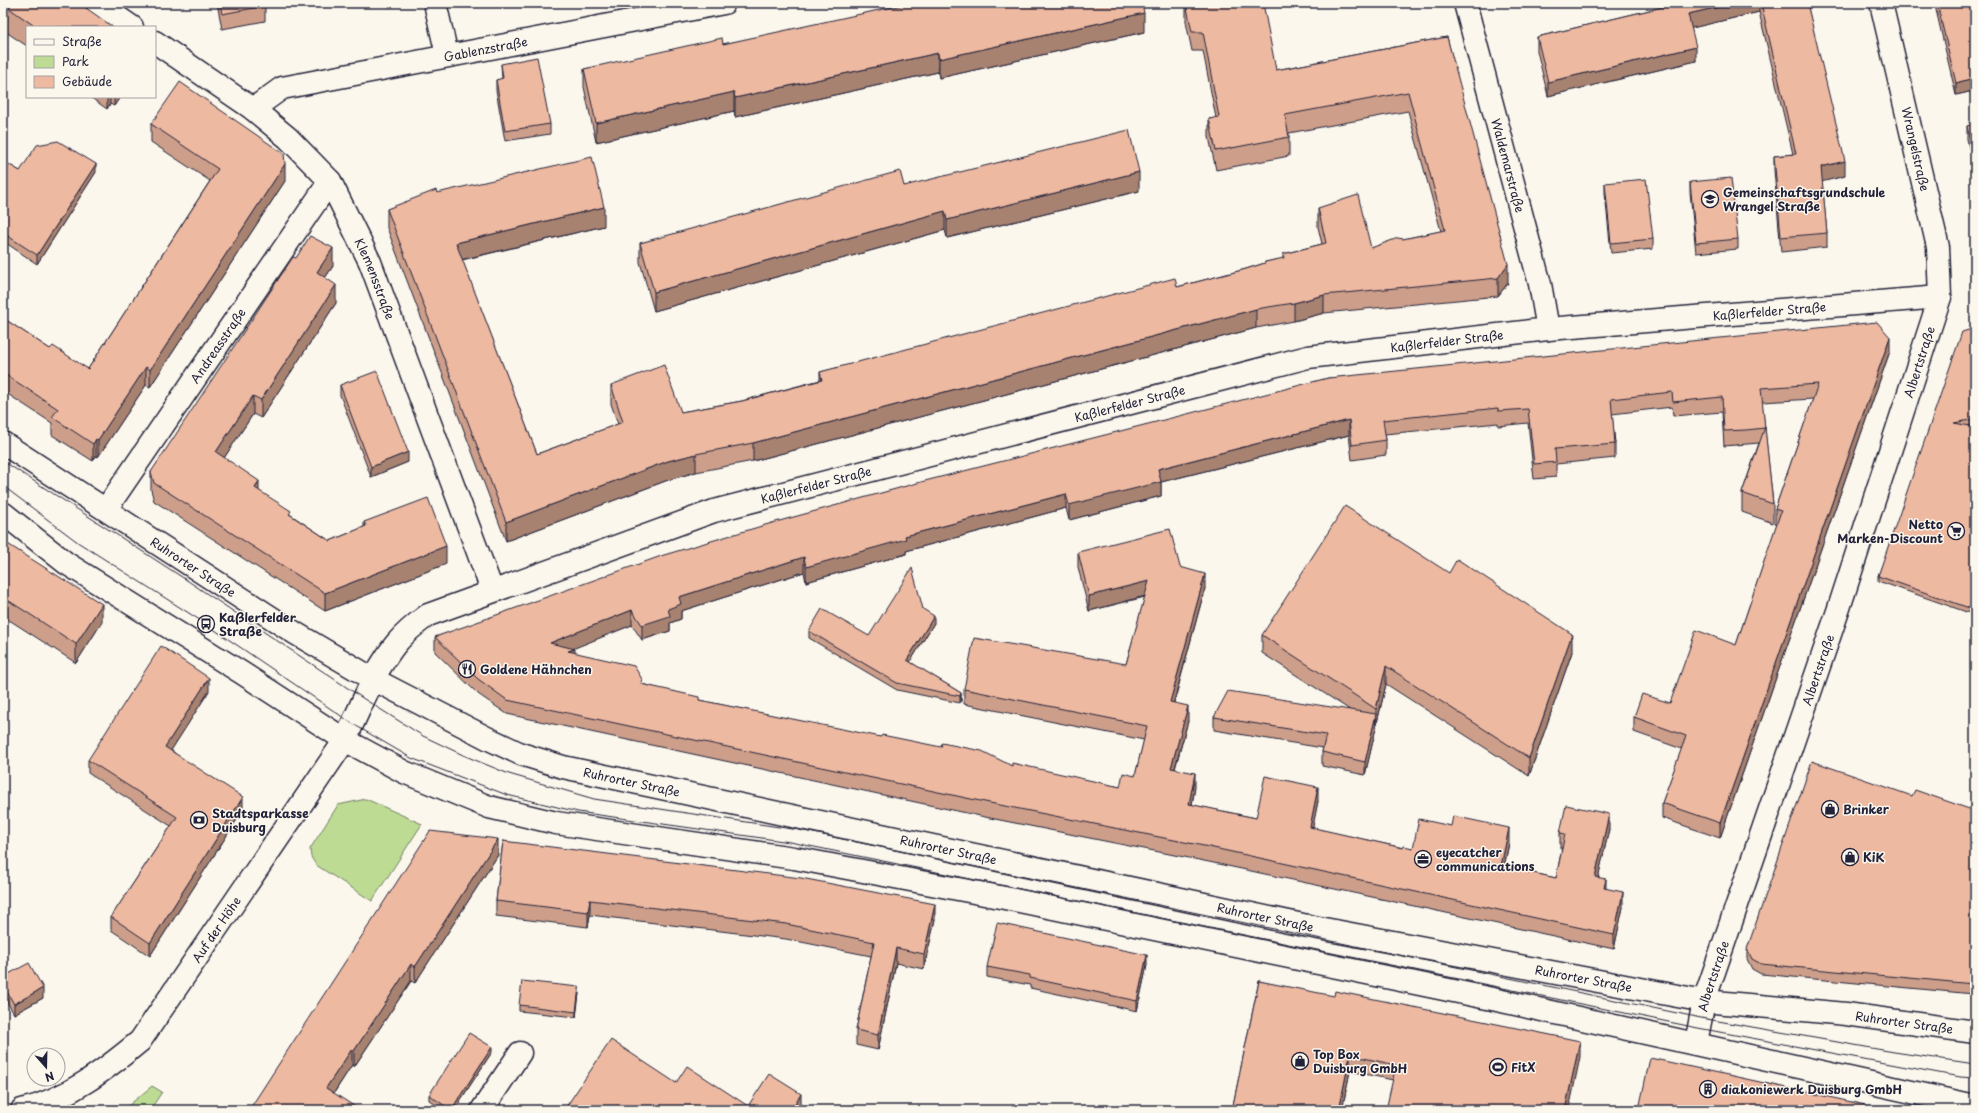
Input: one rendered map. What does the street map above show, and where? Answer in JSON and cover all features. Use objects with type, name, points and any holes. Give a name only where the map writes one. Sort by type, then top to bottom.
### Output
[{"type":"street","points":[[97,3],[131,26]]},
{"type":"street","points":[[435,3],[446,55]]},
{"type":"street","name":"Gablenzstraße","points":[[253,109],[282,88],[446,55],[724,3]]},
{"type":"street","name":"Waldemarstraße","points":[[1465,3],[1540,284],[1548,329]]},
{"type":"street","name":"Wrangelstraße","points":[[1881,3],[1938,247],[1940,297]]},
{"type":"street","name":"Klemensstraße","points":[[156,43],[253,109],[288,138],[330,181],[370,262],[492,590]]},
{"type":"street","name":"Andreasstraße","points":[[106,510],[330,181]]},
{"type":"street","name":"Kaßlerfelder Straße","points":[[373,678],[392,646],[407,630],[428,615],[492,590],[714,512],[1308,357],[1548,329],[1940,297]]},
{"type":"street","name":"Albertstraße","points":[[1696,1043],[1704,1001],[1839,608],[1940,297]]},
{"type":"street","name":"Ruhrorter Straße","points":[[3,443],[295,633],[373,678],[494,742],[521,754],[563,767],[1303,925],[1704,1001],[1846,1014],[1975,1032]]},
{"type":"street","points":[[3,513],[66,563],[242,673],[345,740],[404,772],[489,806],[556,823],[794,858],[995,896],[1497,1000],[1975,1106]]},
{"type":"street","name":"Auf der Höhe","points":[[22,1110],[66,1103],[140,1041],[345,740],[373,678]]},
{"type":"street","points":[[482,1110],[520,1053]]},
{"type":"green space","points":[[366,799],[422,824],[372,901],[316,865],[311,857],[310,849],[338,805]]},
{"type":"green space","points":[[152,1086],[162,1092],[150,1110],[123,1110]]},
{"type":"building","points":[[79,3],[112,26],[35,26],[3,4]]},
{"type":"building","points":[[220,3],[264,3],[265,6],[222,14]]},
{"type":"building","points":[[911,3],[927,3],[928,6],[942,3],[1142,3],[1144,13],[939,59],[938,53],[735,98],[734,92],[596,123],[584,69],[722,38],[723,44]]},
{"type":"building","points":[[1186,3],[1263,3],[1276,70],[1447,37],[1508,264],[1498,278],[1324,295],[1294,303],[1256,309],[753,443],[668,461],[506,522],[387,209],[436,190],[437,193],[592,157],[604,207],[456,243],[537,454],[623,422],[611,385],[664,365],[681,412],[742,401],[822,380],[820,372],[1175,278],[1177,287],[1284,258],[1283,254],[1326,243],[1318,208],[1358,195],[1371,248],[1398,238],[1403,239],[1445,230],[1408,92],[1285,115],[1289,137],[1216,151],[1209,119],[1219,117],[1203,32],[1192,32]]},
{"type":"building","points":[[1674,3],[1736,3],[1688,14],[1696,47],[1548,82],[1537,37],[1675,4]]},
{"type":"building","points":[[1761,3],[1807,3],[1845,161],[1821,167],[1827,233],[1781,237],[1774,156],[1796,154]]},
{"type":"building","points":[[1937,3],[1975,3],[1975,86],[1973,78],[1956,83]]},
{"type":"building","points":[[537,57],[550,124],[505,131],[496,80],[503,78],[501,64]]},
{"type":"building","points":[[180,82],[284,154],[285,164],[150,370],[146,367],[98,440],[96,439],[93,444],[52,417],[58,409],[3,373],[3,318],[50,349],[53,346],[88,369],[218,169],[151,124]]},
{"type":"building","points":[[1975,124],[1975,162],[1967,126]]},
{"type":"building","points":[[1129,130],[1139,172],[947,220],[945,211],[654,292],[640,243],[900,171],[904,186]]},
{"type":"building","points":[[58,141],[96,164],[37,255],[3,233],[3,161],[20,171],[37,145]]},
{"type":"building","points":[[1731,178],[1738,239],[1696,243],[1690,182]]},
{"type":"building","points":[[1646,179],[1653,239],[1611,243],[1605,183]]},
{"type":"building","points":[[310,236],[333,248],[317,272],[336,285],[261,400],[253,396],[216,452],[259,481],[255,488],[291,511],[289,514],[330,541],[366,526],[364,522],[428,498],[446,546],[325,593],[154,483],[151,472],[293,257],[296,258]]},
{"type":"building","points":[[1877,322],[1890,337],[1720,823],[1662,803],[1686,736],[1634,717],[1642,694],[1670,703],[1696,630],[1736,645],[1781,511],[1775,509],[1818,384],[1761,388],[1765,428],[1746,430],[1724,431],[1722,397],[1673,402],[1672,392],[1611,399],[1615,444],[1555,449],[1556,462],[1534,464],[1528,409],[1498,411],[1498,408],[1383,420],[1386,440],[1352,445],[1349,420],[1158,469],[1161,482],[1069,505],[1066,494],[905,536],[906,539],[806,567],[804,557],[679,597],[681,604],[668,609],[670,616],[642,625],[632,610],[550,643],[575,649],[568,651],[634,666],[642,679],[641,684],[699,697],[699,700],[881,737],[882,735],[941,747],[942,743],[982,751],[1012,766],[1012,763],[1120,787],[1123,773],[1135,776],[1147,726],[964,689],[974,638],[1126,664],[1149,581],[1089,596],[1078,552],[1170,529],[1180,567],[1205,574],[1170,702],[1188,706],[1171,768],[1195,773],[1189,804],[1256,818],[1265,776],[1318,787],[1310,827],[1403,848],[1404,846],[1413,848],[1419,819],[1451,826],[1453,816],[1509,828],[1501,866],[1556,878],[1565,834],[1560,833],[1566,805],[1609,814],[1595,877],[1606,879],[1604,888],[1623,892],[1614,935],[1209,847],[985,802],[507,700],[478,679],[435,637],[664,555],[772,523],[921,482],[1328,378]]},
{"type":"building","points":[[1975,328],[1975,419],[1954,423],[1975,427],[1975,610],[1878,576],[1962,332]]},
{"type":"building","points":[[377,371],[408,452],[371,467],[340,385]]},
{"type":"building","points":[[1765,427],[1773,504],[1742,493]]},
{"type":"building","points":[[1345,506],[1449,573],[1457,559],[1572,634],[1529,758],[1386,666],[1376,709],[1262,635]]},
{"type":"building","points":[[3,541],[102,604],[76,644],[3,597]]},
{"type":"building","points":[[912,568],[923,609],[934,616],[907,660],[961,693],[960,696],[897,683],[809,631],[822,609],[869,636]]},
{"type":"building","points":[[161,646],[209,678],[165,747],[243,797],[150,943],[111,917],[177,817],[88,760]]},
{"type":"building","points":[[1228,691],[1376,714],[1365,762],[1322,752],[1326,735],[1214,717]]},
{"type":"building","points":[[1812,761],[1912,796],[1915,790],[1975,811],[1975,984],[1761,964],[1752,959],[1747,949]]},
{"type":"building","points":[[430,831],[498,839],[415,967],[411,964],[354,1051],[352,1049],[326,1088],[360,1110],[249,1110]]},
{"type":"building","points":[[503,841],[801,878],[935,904],[924,954],[896,948],[878,1035],[856,1030],[874,942],[786,924],[590,900],[588,912],[496,901]]},
{"type":"building","points":[[997,923],[1147,955],[1137,1001],[1030,978],[1030,975],[987,967]]},
{"type":"building","points":[[29,963],[43,988],[14,1004],[3,985],[3,977]]},
{"type":"building","points":[[522,981],[579,987],[576,1012],[519,1005]]},
{"type":"building","points":[[1259,981],[1334,996],[1335,991],[1580,1041],[1565,1110],[1386,1110],[1396,1065],[1350,1055],[1339,1110],[1232,1110]]},
{"type":"building","points":[[469,1033],[492,1047],[451,1110],[429,1095]]},
{"type":"building","points":[[611,1040],[676,1083],[687,1066],[748,1106],[769,1074],[801,1094],[791,1110],[564,1110]]},
{"type":"building","points":[[1650,1058],[1888,1110],[1641,1110],[1639,1109]]},
{"type":"tram line","points":[[3,461],[188,581],[364,699],[423,736],[463,755],[509,774],[594,799],[799,830],[1701,1018],[1894,1052],[1975,1064]]},
{"type":"tram line","points":[[3,486],[79,543],[206,624],[353,724],[411,758],[507,795],[578,812],[790,842],[1698,1028],[1960,1077],[1975,1078]]},
{"type":"place","name":"Gemeinschaftsgrundschule Wrangel Straße","points":[[1710,199]]},
{"type":"place","name":"Netto Marken-Discount","points":[[1956,531]]},
{"type":"place","name":"Kaßlerfelder Straße","points":[[206,624]]},
{"type":"place","name":"Goldene Hähnchen","points":[[467,669]]},
{"type":"place","name":"Brinker","points":[[1830,809]]},
{"type":"place","name":"Stadtsparkasse Duisburg","points":[[199,820]]},
{"type":"place","name":"KiK","points":[[1850,857]]},
{"type":"place","name":"eyecatcher communications","points":[[1423,859]]},
{"type":"place","name":"Top Box Duisburg GmbH","points":[[1300,1061]]},
{"type":"place","name":"FitX","points":[[1498,1067]]},
{"type":"place","name":"diakoniewerk Duisburg GmbH","points":[[1708,1089]]}]
